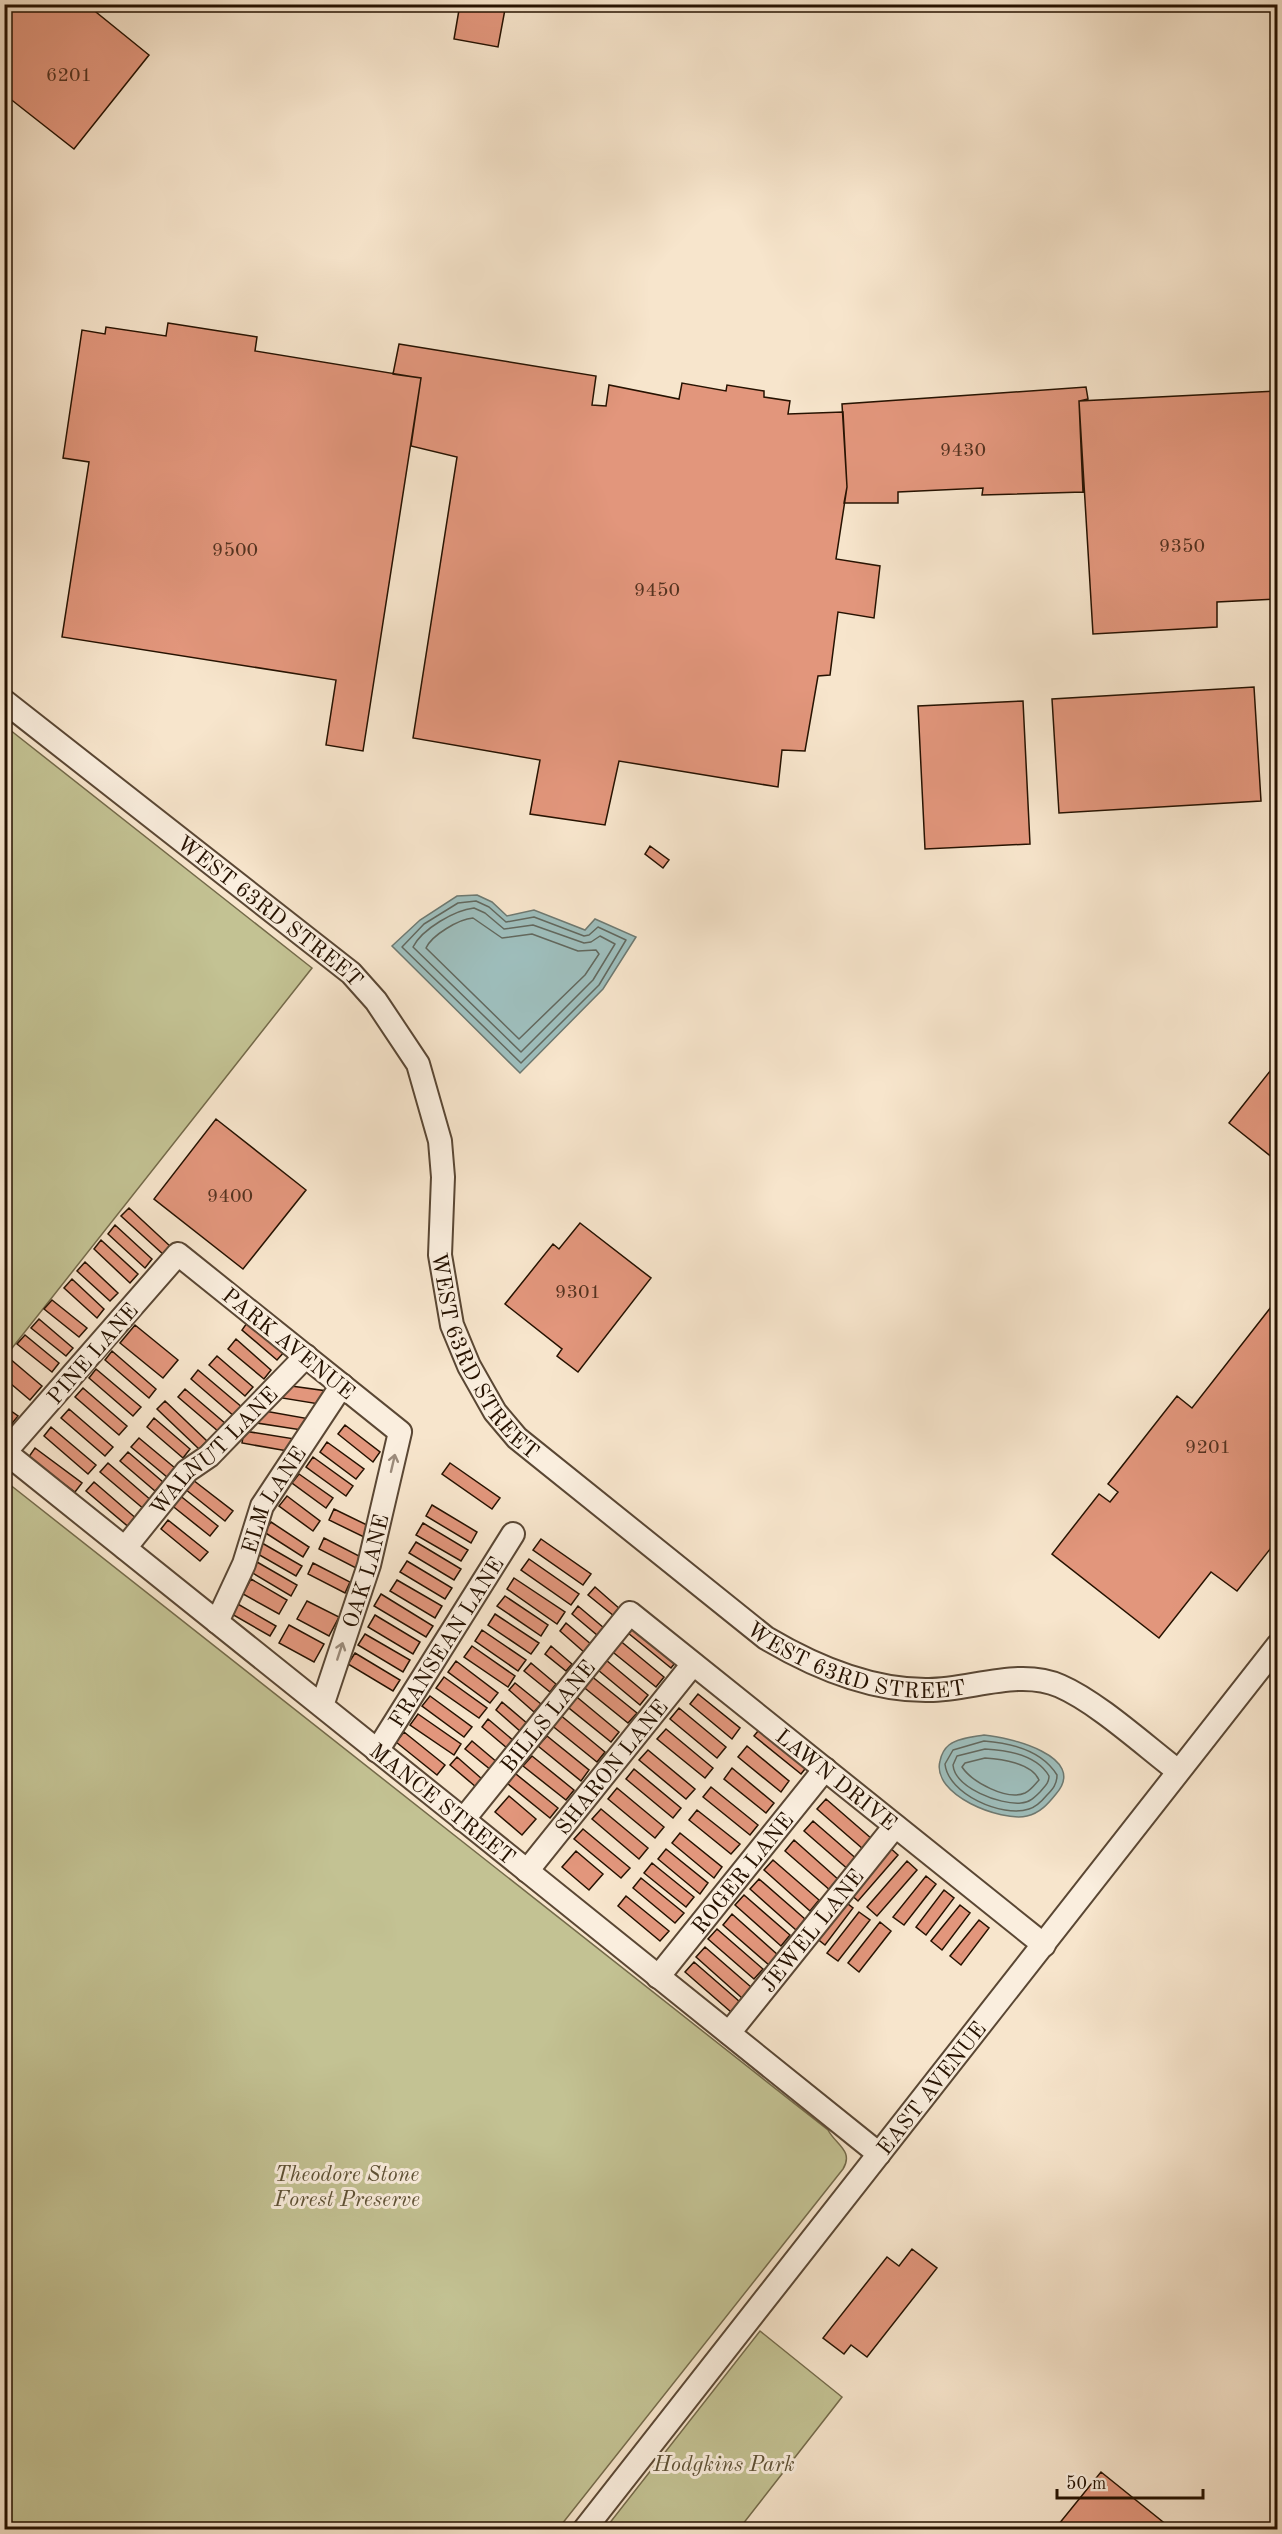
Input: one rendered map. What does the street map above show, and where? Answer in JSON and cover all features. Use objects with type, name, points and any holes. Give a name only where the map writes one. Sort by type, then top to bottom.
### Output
[{"type":"street","name":"WEST 63RD STREET","points":[[4,701],[351,973],[376,1001],[418,1064],[440,1141],[443,1177],[440,1254],[452,1325],[469,1366],[495,1412],[517,1438],[766,1638],[794,1654],[865,1683],[928,1690],[1027,1679],[1058,1685],[1088,1702],[1178,1771]]},
{"type":"street","name":"PARK AVENUE","points":[[178,1254],[400,1432]]},
{"type":"street","name":"PINE LANE","points":[[5,1452],[178,1254]]},
{"type":"street","name":"WALNUT LANE","points":[[125,1548],[187,1471],[209,1456],[306,1356]]},
{"type":"street","name":"ELM LANE","points":[[217,1622],[244,1564],[262,1506],[342,1385]]},
{"type":"street","name":"OAK LANE","points":[[322,1706],[369,1565],[400,1432]]},
{"type":"street","name":"MANCE STREET","points":[[5,1452],[879,2154]]},
{"type":"street","name":"FRANSEAN LANE","points":[[377,1751],[513,1534]]},
{"type":"street","name":"LAWN DRIVE","points":[[630,1613],[1044,1945]]},
{"type":"street","name":"BILLS LANE","points":[[464,1820],[630,1613]]},
{"type":"street","name":"EAST AVENUE","points":[[584,2529],[1278,1645]]},
{"type":"street","name":"SHARON LANE","points":[[527,1871],[693,1664]]},
{"type":"street","name":"ROGER LANE","points":[[658,1977],[825,1769]]},
{"type":"street","name":"JEWEL LANE","points":[[729,2033],[895,1826]]},
{"type":"green space","points":[[5,726],[312,968],[5,1357]]},
{"type":"green space","name":"Theodore Stone Forest Preserve","points":[[4,1480],[828,2130],[843,2148],[846,2163],[843,2169],[558,2529],[5,2529]]},
{"type":"green space","name":"Hodgkins Park","points":[[760,2331],[842,2397],[739,2529],[605,2529]]},
{"type":"water","points":[[477,895],[492,902],[507,916],[534,910],[585,930],[595,919],[636,937],[603,989],[520,1073],[392,946],[420,920],[457,896]]},
{"type":"water","points":[[984,1735],[1026,1745],[1054,1759],[1062,1769],[1063,1781],[1056,1794],[1043,1808],[1027,1816],[1001,1815],[970,1804],[946,1785],[940,1773],[940,1761],[946,1748],[957,1741]]},
{"type":"building","points":[[4,4],[86,4],[149,55],[74,149],[4,94]]},
{"type":"building","points":[[460,4],[506,4],[498,47],[454,39]]},
{"type":"building","points":[[168,323],[257,337],[255,351],[421,378],[363,751],[326,745],[336,680],[62,637],[89,462],[63,458],[82,330],[105,334],[106,327],[166,336]]},
{"type":"building","points":[[399,344],[596,376],[592,405],[606,406],[609,385],[679,399],[682,383],[726,391],[727,385],[764,391],[764,397],[790,401],[788,414],[843,412],[847,487],[836,559],[880,566],[874,618],[838,612],[830,675],[818,676],[805,751],[782,750],[778,787],[619,761],[605,825],[530,814],[540,760],[413,738],[457,457],[411,446],[421,378],[393,374]]},
{"type":"building","points":[[1086,387],[1088,399],[1079,401],[1083,492],[982,495],[983,488],[898,492],[898,503],[844,503],[847,487],[842,404]]},
{"type":"building","points":[[1278,391],[1278,599],[1217,602],[1217,627],[1093,634],[1079,401]]},
{"type":"building","points":[[1254,687],[1261,801],[1059,813],[1052,699]]},
{"type":"building","points":[[1023,701],[1030,844],[925,849],[918,706]]},
{"type":"building","points":[[650,846],[669,860],[663,868],[645,854]]},
{"type":"building","points":[[1278,1061],[1278,1162],[1229,1123]]},
{"type":"building","points":[[216,1119],[306,1190],[243,1269],[154,1199]]},
{"type":"building","points":[[129,1208],[171,1247],[164,1255],[121,1216]]},
{"type":"building","points":[[580,1223],[651,1278],[578,1372],[557,1356],[562,1349],[505,1304],[553,1244],[559,1249]]},
{"type":"building","points":[[115,1225],[152,1259],[145,1268],[108,1234]]},
{"type":"building","points":[[101,1240],[138,1274],[130,1283],[94,1249]]},
{"type":"building","points":[[85,1262],[118,1293],[110,1301],[77,1271]]},
{"type":"building","points":[[72,1279],[104,1309],[97,1318],[64,1288]]},
{"type":"building","points":[[1278,1298],[1278,1539],[1237,1591],[1211,1572],[1159,1638],[1052,1554],[1099,1494],[1110,1502],[1118,1492],[1108,1484],[1177,1396],[1192,1408]]},
{"type":"building","points":[[52,1300],[87,1328],[79,1337],[44,1309]]},
{"type":"building","points":[[39,1319],[73,1348],[66,1356],[31,1328]]},
{"type":"building","points":[[249,1320],[285,1351],[277,1360],[242,1330]]},
{"type":"building","points":[[135,1325],[178,1360],[163,1378],[120,1343]]},
{"type":"building","points":[[25,1335],[59,1363],[52,1372],[17,1344]]},
{"type":"building","points":[[236,1339],[271,1370],[264,1379],[228,1349]]},
{"type":"building","points":[[112,1351],[156,1389],[149,1398],[105,1360]]},
{"type":"building","points":[[217,1356],[253,1387],[245,1396],[209,1365]]},
{"type":"building","points":[[9,1358],[42,1386],[30,1400],[4,1378],[4,1363]]},
{"type":"building","points":[[96,1369],[141,1407],[133,1416],[89,1378]]},
{"type":"building","points":[[198,1370],[243,1408],[235,1417],[191,1379]]},
{"type":"building","points":[[284,1385],[327,1391],[325,1405],[282,1398]]},
{"type":"building","points":[[83,1388],[127,1426],[119,1435],[75,1397]]},
{"type":"building","points":[[185,1389],[226,1424],[219,1432],[178,1397]]},
{"type":"building","points":[[165,1401],[207,1441],[199,1449],[157,1409]]},
{"type":"building","points":[[4,1406],[18,1416],[10,1426],[4,1421]]},
{"type":"building","points":[[69,1409],[113,1447],[105,1456],[61,1418]]},
{"type":"building","points":[[259,1410],[310,1419],[308,1431],[257,1423]]},
{"type":"building","points":[[154,1418],[190,1449],[183,1458],[147,1427]]},
{"type":"building","points":[[345,1425],[380,1452],[373,1462],[338,1434]]},
{"type":"building","points":[[51,1427],[96,1465],[88,1474],[44,1436]]},
{"type":"building","points":[[244,1431],[295,1439],[293,1452],[242,1443]]},
{"type":"building","points":[[139,1438],[175,1468],[167,1477],[131,1447]]},
{"type":"building","points":[[327,1442],[364,1469],[356,1479],[320,1452]]},
{"type":"building","points":[[35,1448],[82,1483],[75,1492],[28,1458]]},
{"type":"building","points":[[128,1452],[163,1482],[155,1491],[120,1461]]},
{"type":"building","points":[[313,1457],[353,1486],[346,1496],[306,1467]]},
{"type":"building","points":[[108,1463],[152,1501],[145,1510],[100,1472]]},
{"type":"building","points":[[450,1463],[500,1498],[492,1509],[442,1474]]},
{"type":"building","points":[[299,1474],[333,1498],[326,1508],[292,1483]]},
{"type":"building","points":[[193,1480],[233,1511],[225,1521],[185,1489]]},
{"type":"building","points":[[94,1482],[138,1520],[131,1529],[86,1491]]},
{"type":"building","points":[[178,1494],[218,1526],[210,1536],[170,1504]]},
{"type":"building","points":[[287,1496],[320,1521],[313,1531],[279,1506]]},
{"type":"building","points":[[432,1505],[477,1532],[471,1543],[426,1516]]},
{"type":"building","points":[[334,1509],[371,1527],[366,1538],[329,1520]]},
{"type":"building","points":[[168,1520],[208,1552],[200,1561],[161,1529]]},
{"type":"building","points":[[271,1522],[309,1547],[303,1557],[264,1532]]},
{"type":"building","points":[[423,1523],[468,1550],[461,1561],[416,1535]]},
{"type":"building","points":[[324,1538],[361,1557],[356,1568],[319,1549]]},
{"type":"building","points":[[541,1539],[591,1574],[583,1585],[533,1550]]},
{"type":"building","points":[[416,1542],[461,1569],[454,1580],[409,1553]]},
{"type":"building","points":[[262,1543],[302,1566],[296,1576],[256,1553]]},
{"type":"building","points":[[529,1559],[579,1594],[571,1605],[521,1570]]},
{"type":"building","points":[[407,1561],[452,1588],[445,1599],[400,1572]]},
{"type":"building","points":[[257,1562],[297,1585],[291,1596],[251,1572]]},
{"type":"building","points":[[313,1563],[350,1582],[345,1593],[308,1574]]},
{"type":"building","points":[[514,1578],[565,1612],[557,1624],[507,1589]]},
{"type":"building","points":[[251,1579],[287,1600],[279,1614],[243,1594]]},
{"type":"building","points":[[397,1580],[442,1606],[435,1618],[390,1591]]},
{"type":"building","points":[[595,1587],[620,1609],[614,1616],[588,1595]]},
{"type":"building","points":[[381,1594],[433,1626],[426,1637],[374,1606]]},
{"type":"building","points":[[505,1596],[548,1625],[541,1636],[497,1606]]},
{"type":"building","points":[[307,1601],[339,1617],[329,1636],[297,1619]]},
{"type":"building","points":[[236,1603],[276,1626],[270,1636],[230,1613]]},
{"type":"building","points":[[578,1606],[604,1628],[597,1635],[572,1614]]},
{"type":"building","points":[[495,1614],[539,1643],[531,1654],[488,1625]]},
{"type":"building","points":[[375,1615],[420,1642],[413,1654],[368,1627]]},
{"type":"building","points":[[566,1623],[592,1645],[585,1653],[560,1631]]},
{"type":"building","points":[[637,1623],[679,1658],[671,1668],[628,1633]]},
{"type":"building","points":[[289,1625],[324,1644],[314,1662],[279,1643]]},
{"type":"building","points":[[482,1630],[526,1660],[518,1671],[475,1641]]},
{"type":"building","points":[[365,1634],[410,1660],[403,1672],[358,1645]]},
{"type":"building","points":[[618,1639],[664,1677],[656,1687],[609,1649]]},
{"type":"building","points":[[472,1646],[515,1676],[508,1687],[464,1657]]},
{"type":"building","points":[[551,1646],[572,1664],[566,1671],[545,1654]]},
{"type":"building","points":[[355,1653],[400,1680],[393,1691],[348,1664]]},
{"type":"building","points":[[606,1660],[648,1695],[640,1705],[598,1670]]},
{"type":"building","points":[[456,1661],[498,1693],[490,1703],[448,1672]]},
{"type":"building","points":[[531,1663],[556,1684],[550,1692],[524,1671]]},
{"type":"building","points":[[590,1675],[637,1713],[628,1723],[581,1685]]},
{"type":"building","points":[[444,1677],[487,1708],[479,1718],[436,1688]]},
{"type":"building","points":[[515,1683],[541,1704],[534,1712],[509,1690]]},
{"type":"building","points":[[572,1693],[619,1732],[611,1742],[564,1704]]},
{"type":"building","points":[[698,1694],[740,1728],[732,1739],[690,1704]]},
{"type":"building","points":[[430,1696],[472,1727],[464,1737],[422,1706]]},
{"type":"building","points":[[502,1702],[528,1724],[521,1732],[496,1710]]},
{"type":"building","points":[[679,1708],[726,1747],[717,1758],[670,1719]]},
{"type":"building","points":[[418,1714],[461,1744],[454,1755],[410,1725]]},
{"type":"building","points":[[559,1714],[605,1752],[597,1762],[550,1724]]},
{"type":"building","points":[[488,1719],[514,1741],[507,1748],[482,1727]]},
{"type":"building","points":[[762,1726],[809,1764],[801,1774],[754,1736]]},
{"type":"building","points":[[666,1729],[713,1768],[705,1778],[657,1739]]},
{"type":"building","points":[[404,1732],[445,1765],[437,1775],[396,1742]]},
{"type":"building","points":[[547,1736],[589,1770],[581,1781],[538,1746]]},
{"type":"building","points":[[472,1741],[498,1763],[491,1770],[465,1749]]},
{"type":"building","points":[[747,1746],[789,1781],[781,1792],[738,1757]]},
{"type":"building","points":[[648,1750],[695,1789],[686,1799],[639,1760]]},
{"type":"building","points":[[532,1756],[574,1790],[566,1800],[523,1766]]},
{"type":"building","points":[[457,1757],[482,1779],[476,1787],[450,1765]]},
{"type":"building","points":[[732,1768],[774,1803],[766,1813],[724,1779]]},
{"type":"building","points":[[634,1769],[681,1808],[673,1818],[626,1779]]},
{"type":"building","points":[[511,1770],[558,1808],[550,1818],[503,1780]]},
{"type":"building","points":[[711,1787],[758,1825],[750,1835],[703,1797]]},
{"type":"building","points":[[617,1788],[664,1827],[655,1838],[608,1799]]},
{"type":"building","points":[[509,1796],[536,1819],[522,1835],[495,1812]]},
{"type":"building","points":[[826,1799],[872,1839],[863,1849],[817,1809]]},
{"type":"building","points":[[601,1809],[648,1848],[639,1859],[592,1819]]},
{"type":"building","points":[[697,1810],[740,1844],[731,1854],[689,1820]]},
{"type":"building","points":[[813,1821],[859,1861],[850,1871],[804,1831]]},
{"type":"building","points":[[583,1829],[630,1868],[621,1878],[574,1839]]},
{"type":"building","points":[[680,1833],[722,1867],[714,1878],[672,1843]]},
{"type":"building","points":[[794,1840],[840,1881],[831,1891],[785,1851]]},
{"type":"building","points":[[888,1846],[898,1855],[858,1901],[848,1892]]},
{"type":"building","points":[[666,1849],[708,1883],[700,1894],[658,1859]]},
{"type":"building","points":[[576,1851],[603,1874],[589,1890],[562,1867]]},
{"type":"building","points":[[773,1860],[819,1900],[810,1911],[764,1870]]},
{"type":"building","points":[[907,1861],[917,1870],[877,1916],[867,1907]]},
{"type":"building","points":[[652,1863],[694,1897],[686,1907],[644,1873]]},
{"type":"building","points":[[926,1876],[936,1884],[904,1925],[893,1917]]},
{"type":"building","points":[[641,1878],[684,1913],[675,1923],[633,1888]]},
{"type":"building","points":[[759,1879],[805,1919],[796,1930],[750,1889]]},
{"type":"building","points":[[944,1890],[954,1898],[926,1935],[916,1927]]},
{"type":"building","points":[[744,1895],[790,1935],[781,1946],[735,1905]]},
{"type":"building","points":[[626,1896],[669,1931],[660,1941],[618,1906]]},
{"type":"building","points":[[843,1900],[853,1908],[825,1945],[815,1937]]},
{"type":"building","points":[[960,1905],[970,1913],[942,1950],[931,1941]]},
{"type":"building","points":[[859,1912],[870,1920],[838,1961],[827,1953]]},
{"type":"building","points":[[732,1914],[778,1955],[769,1965],[723,1925]]},
{"type":"building","points":[[979,1920],[989,1928],[961,1965],[950,1956]]},
{"type":"building","points":[[880,1922],[891,1931],[859,1972],[848,1963]]},
{"type":"building","points":[[717,1929],[763,1969],[754,1979],[708,1939]]},
{"type":"building","points":[[705,1947],[751,1987],[742,1998],[696,1957]]},
{"type":"building","points":[[694,1962],[740,2002],[731,2012],[685,1972]]},
{"type":"building","points":[[912,2249],[937,2268],[867,2357],[851,2345],[844,2354],[823,2338],[887,2257],[899,2266]]},
{"type":"building","points":[[1101,2472],[1173,2530],[1054,2530]]}]
